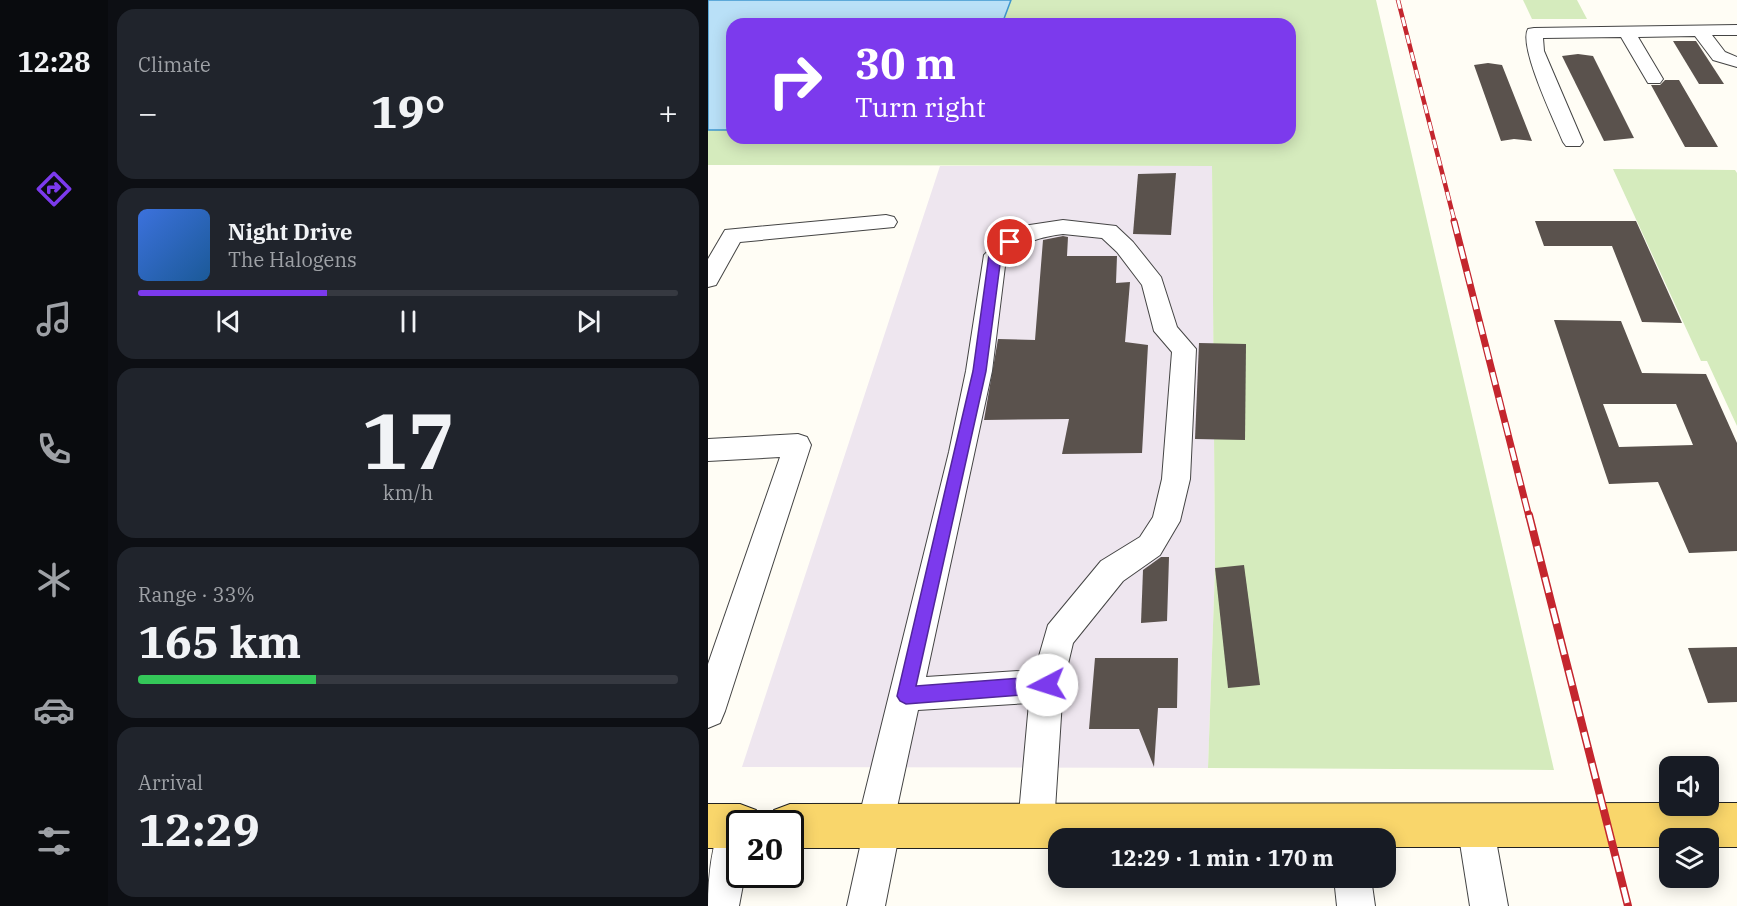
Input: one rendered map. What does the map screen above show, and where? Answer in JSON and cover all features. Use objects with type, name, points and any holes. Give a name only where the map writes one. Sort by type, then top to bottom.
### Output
[{"type":"main road","points":[[1396,828],[1475,824],[1737,825]]},
{"type":"main road","points":[[804,825],[1192,828]]},
{"type":"street","points":[[1700,30],[1720,58],[1727,62],[1737,62]]},
{"type":"street","points":[[1573,142],[1535,51],[1534,33],[1737,30]]},
{"type":"street","points":[[1626,31],[1654,79]]},
{"type":"street","points":[[708,279],[733,235],[886,222]]},
{"type":"street","points":[[866,906],[879,825],[906,696],[979,371],[995,255],[1010,242],[1031,231],[1063,227],[1108,231],[1125,247],[1153,283],[1166,331],[1184,349],[1176,479],[1166,521],[1150,546],[1112,571],[1059,636],[1047,685],[1036,825]]},
{"type":"street","points":[[708,450],[798,445],[708,711]]},
{"type":"street","points":[[906,696],[1047,685]]},
{"type":"street","points":[[1475,824],[1489,906]]},
{"type":"street","points":[[720,906],[726,846]]},
{"type":"street","points":[[1354,888],[1356,906]]},
{"type":"shaded area","points":[[940,166],[1212,166],[1215,568],[1208,768],[742,767]]},
{"type":"green space","points":[[708,0],[1376,0],[1554,770],[1208,768],[1215,568],[1212,166],[708,165]]},
{"type":"green space","points":[[1523,0],[1577,0],[1587,19],[1532,19]]},
{"type":"green space","points":[[1613,169],[1735,170],[1737,173],[1737,426],[1707,361],[1701,361]]},
{"type":"water","points":[[708,0],[1011,0],[1004,18],[726,18],[726,130],[708,130]]},
{"type":"building","points":[[1673,41],[1696,41],[1724,84],[1699,84]]},
{"type":"building","points":[[1578,54],[1593,56],[1634,138],[1604,141],[1562,56]]},
{"type":"building","points":[[1488,63],[1502,65],[1532,141],[1514,139],[1501,141],[1474,65]]},
{"type":"building","points":[[1665,80],[1679,80],[1718,147],[1685,147],[1651,85],[1660,85]]},
{"type":"building","points":[[1176,173],[1171,235],[1133,234],[1138,174]]},
{"type":"building","points":[[1535,221],[1636,221],[1682,323],[1642,322],[1612,246],[1544,246]]},
{"type":"building","points":[[1068,237],[1067,256],[1117,256],[1116,283],[1130,282],[1125,342],[1148,345],[1142,453],[1062,454],[1069,419],[984,420],[998,339],[1035,340],[1043,240]]},
{"type":"building","points":[[1554,320],[1621,321],[1642,373],[1706,374],[1737,443],[1737,551],[1689,553],[1658,482],[1609,484]],"holes":[[[1603,404],[1676,404],[1693,445],[1619,447]]]},
{"type":"building","points":[[1199,343],[1246,344],[1245,440],[1195,439]]},
{"type":"building","points":[[1161,557],[1169,557],[1167,621],[1141,623],[1143,570]]},
{"type":"building","points":[[1244,565],[1260,685],[1228,688],[1215,568]]},
{"type":"building","points":[[1737,647],[1737,702],[1708,703],[1688,648]]},
{"type":"building","points":[[1095,658],[1178,658],[1177,708],[1158,708],[1154,767],[1139,729],[1089,729]]},
{"type":"railway","points":[[1398,0],[1455,223]]},
{"type":"railway","points":[[1454,221],[1529,517]]},
{"type":"railway","points":[[1529,515],[1628,906]]},
{"type":"route","points":[[1010,242],[995,255],[979,371],[906,696],[1047,685]]}]
